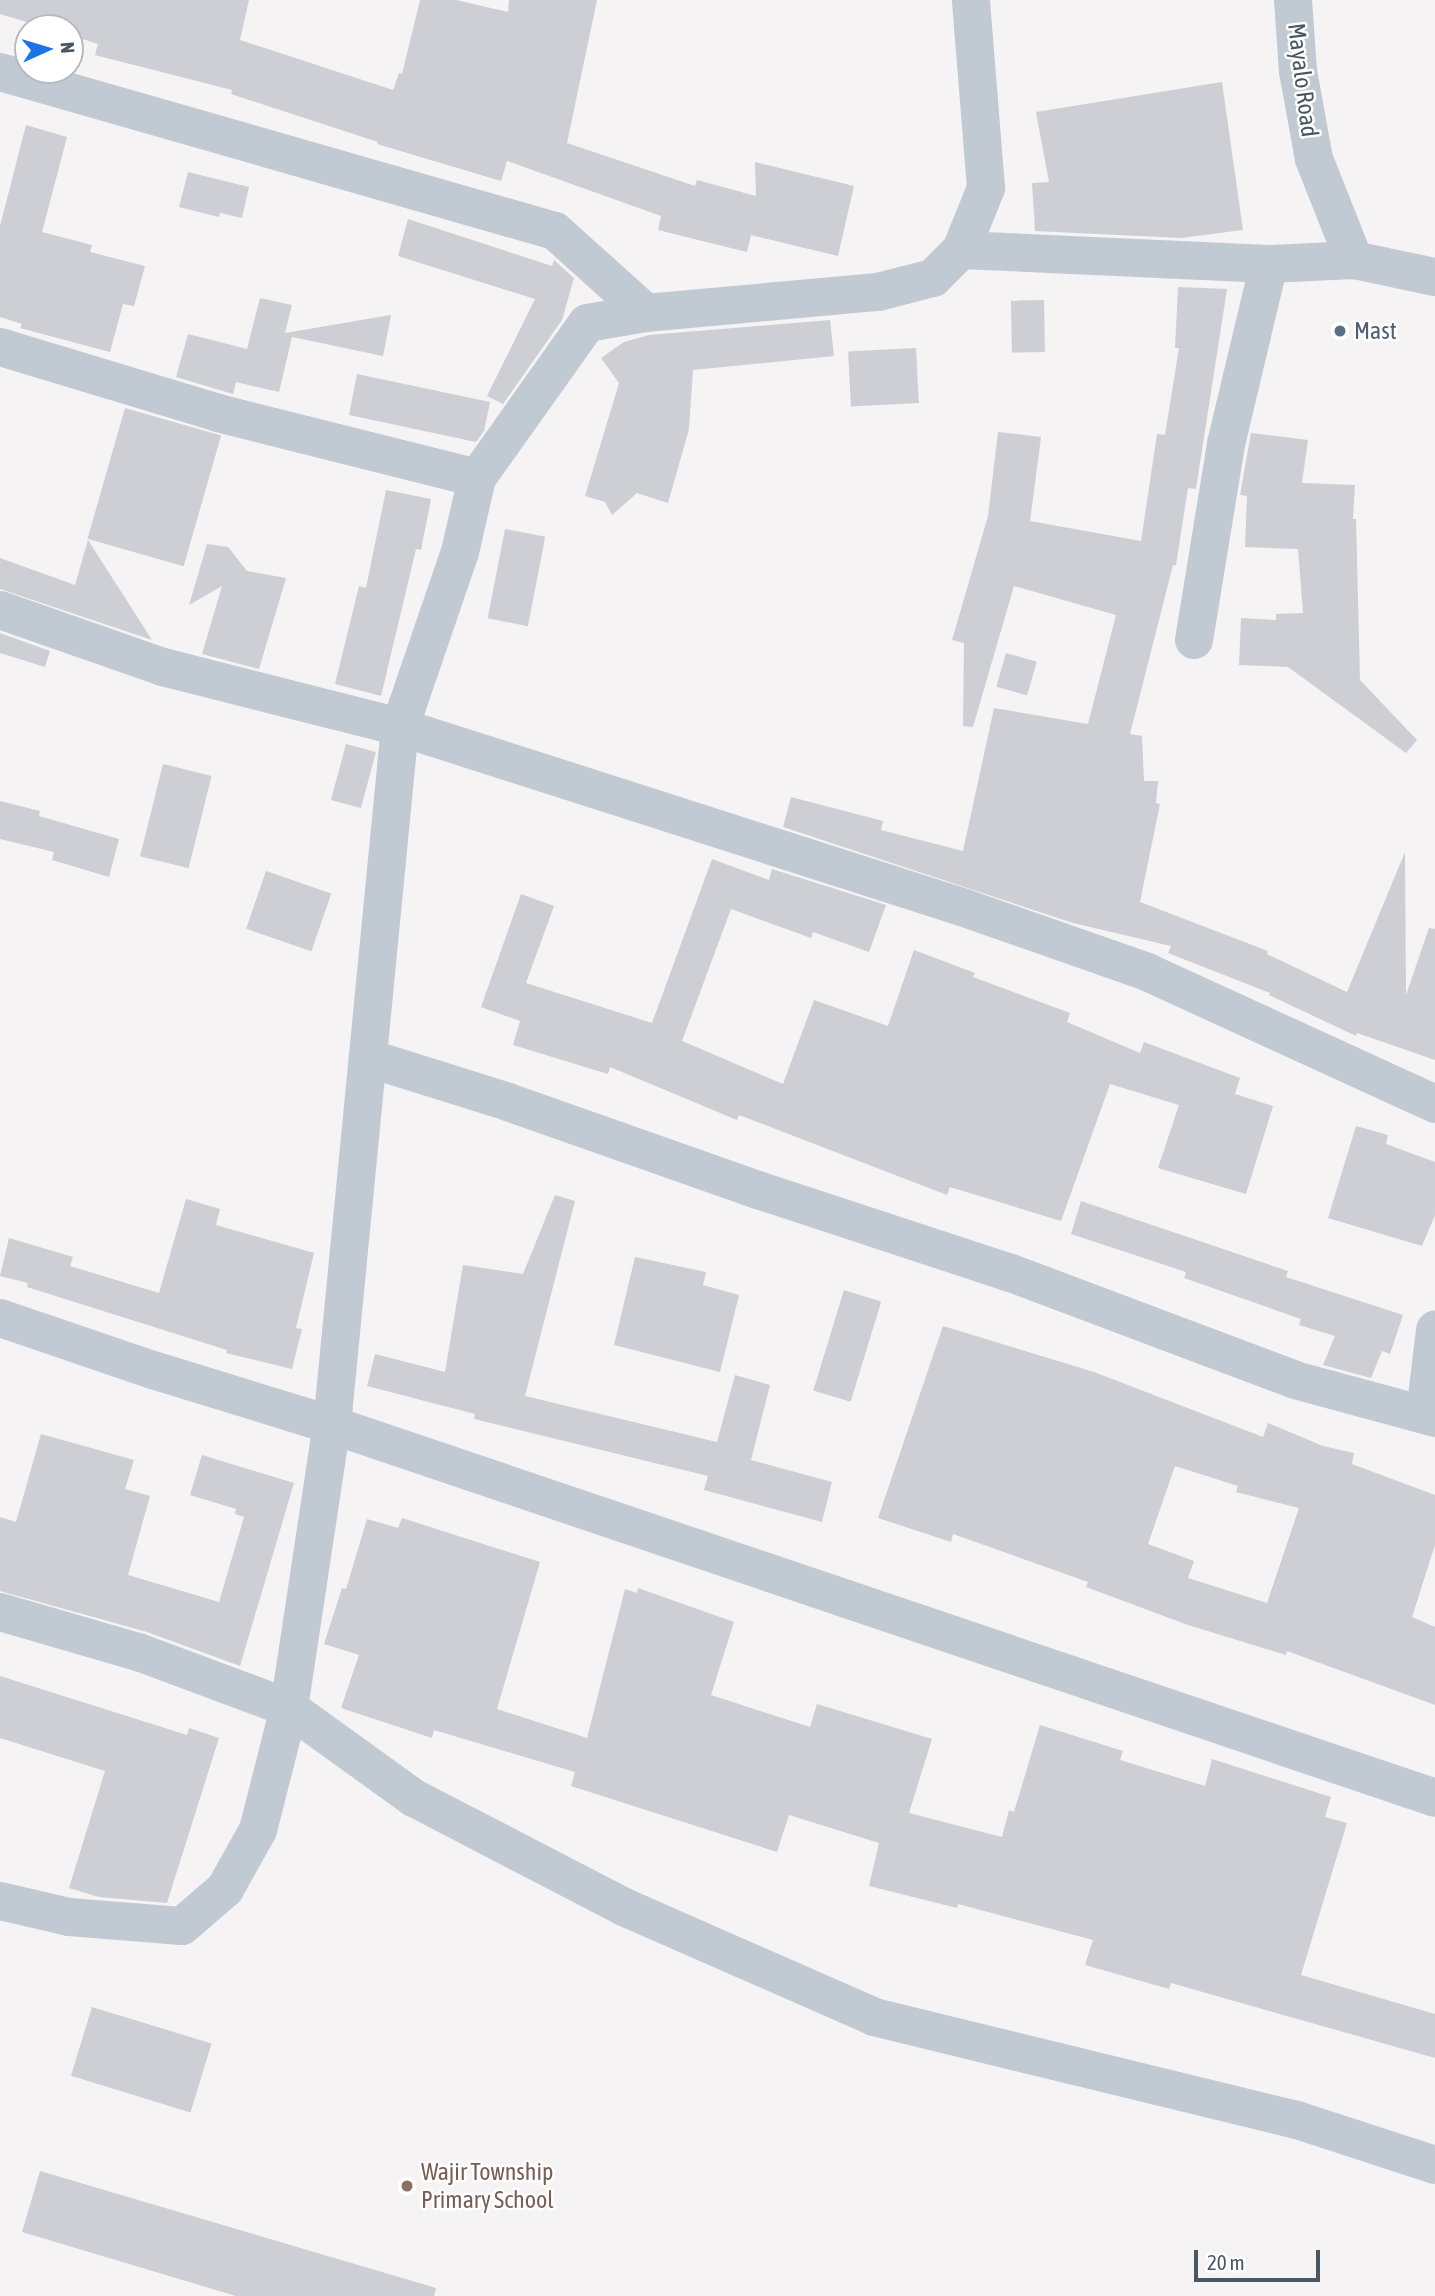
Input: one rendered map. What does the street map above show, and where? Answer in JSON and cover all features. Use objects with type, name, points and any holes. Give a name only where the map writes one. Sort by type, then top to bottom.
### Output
[{"type":"street","points":[[0,1901],[69,1917],[182,1926],[225,1889],[258,1830],[289,1708],[332,1425],[400,727],[460,552],[477,478],[587,323],[646,313],[878,292],[933,278],[961,250],[986,188],[971,0]]},
{"type":"street","name":"Mayalo Road","points":[[1293,0],[1298,71],[1314,159],[1353,260]]},
{"type":"street","points":[[0,72],[555,231],[646,313]]},
{"type":"street","points":[[961,250],[1269,264],[1353,260],[1435,277]]},
{"type":"street","points":[[1194,640],[1226,444],[1269,264]]},
{"type":"street","points":[[0,347],[218,414],[477,478]]},
{"type":"street","points":[[0,610],[163,667],[400,727],[959,906],[1147,972],[1435,1104]]},
{"type":"street","points":[[368,1058],[508,1102],[758,1190],[1011,1273],[1295,1380],[1430,1415],[1435,1330]]},
{"type":"street","points":[[0,1318],[153,1370],[332,1425],[1435,1798]]},
{"type":"street","points":[[0,1612],[141,1653],[289,1708],[414,1798],[624,1907],[874,2017],[1297,2120],[1435,2165]]},
{"type":"building","points":[[0,0],[249,0],[240,40],[393,90],[399,73],[402,74],[420,0],[456,0],[508,12],[509,0],[597,0],[567,143],[695,186],[697,180],[756,196],[755,162],[854,186],[838,256],[751,235],[747,252],[658,230],[661,216],[507,161],[501,181],[377,144],[378,142],[231,94],[232,90],[95,55],[98,44],[84,40],[84,14],[14,14],[14,18],[0,14]]},
{"type":"building","points":[[1222,82],[1243,230],[1181,238],[1035,231],[1032,183],[1049,182],[1036,112]]},
{"type":"building","points":[[26,125],[67,137],[42,232],[92,245],[90,252],[145,266],[134,306],[123,304],[110,352],[20,328],[22,324],[0,317],[0,226]]},
{"type":"building","points":[[188,172],[249,187],[242,218],[220,213],[219,217],[179,207]]},
{"type":"building","points":[[408,219],[552,266],[554,260],[574,278],[562,320],[503,404],[487,396],[535,299],[398,256]]},
{"type":"building","points":[[1178,287],[1227,289],[1196,489],[1188,488],[1176,565],[1173,565],[1130,734],[1142,736],[1144,781],[1158,781],[1156,803],[1160,804],[1140,902],[1268,951],[1267,954],[1347,992],[1405,852],[1406,995],[1429,928],[1435,929],[1435,1060],[1357,1033],[1356,1036],[1269,995],[1270,993],[1168,953],[1171,946],[1073,923],[783,827],[791,797],[883,821],[881,830],[963,851],[994,708],[1088,724],[1116,615],[1014,586],[973,727],[963,726],[964,643],[952,640],[988,516],[998,432],[1041,437],[1030,521],[1141,541],[1157,434],[1165,435],[1179,348],[1175,348]]},
{"type":"building","points":[[260,298],[292,305],[285,333],[391,315],[383,356],[292,337],[279,392],[236,382],[233,394],[176,377],[188,334],[247,349]]},
{"type":"building","points":[[1044,300],[1045,352],[1012,353],[1011,301]]},
{"type":"building","points":[[830,320],[834,356],[693,370],[689,429],[668,503],[637,493],[612,515],[605,502],[585,496],[619,383],[601,358],[624,342],[649,335]]},
{"type":"building","points":[[916,348],[919,403],[851,406],[848,352]]},
{"type":"building","points":[[357,374],[490,402],[484,431],[476,442],[349,415]]},
{"type":"building","points":[[125,408],[221,436],[184,566],[88,539]]},
{"type":"building","points":[[1251,433],[1308,440],[1302,483],[1355,485],[1353,519],[1356,519],[1360,680],[1417,740],[1406,753],[1288,667],[1239,665],[1241,618],[1276,620],[1276,614],[1303,613],[1298,549],[1245,547],[1247,496],[1240,495]]},
{"type":"building","points":[[386,490],[431,499],[421,550],[416,549],[381,696],[335,684],[359,586],[366,588]]},
{"type":"building","points":[[505,529],[545,537],[528,626],[488,618]]},
{"type":"building","points":[[88,540],[152,640],[0,589],[0,558],[75,585]]},
{"type":"building","points":[[207,544],[228,547],[247,571],[286,578],[259,669],[202,654],[222,586],[189,605]]},
{"type":"building","points":[[0,633],[50,651],[45,667],[0,653]]},
{"type":"building","points":[[1006,653],[1037,662],[1027,695],[996,687]]},
{"type":"building","points":[[346,744],[376,752],[361,808],[331,800]]},
{"type":"building","points":[[163,764],[212,776],[189,868],[140,856]]},
{"type":"building","points":[[0,801],[40,811],[39,816],[119,839],[109,877],[52,860],[54,852],[0,839]]},
{"type":"building","points":[[712,859],[769,880],[772,869],[886,905],[869,952],[813,932],[811,938],[731,909],[682,1041],[783,1084],[814,1000],[888,1026],[914,950],[975,973],[973,977],[1070,1013],[1067,1022],[1140,1053],[1144,1042],[1240,1078],[1235,1094],[1273,1106],[1246,1194],[1158,1168],[1179,1105],[1110,1084],[1061,1221],[950,1187],[947,1195],[739,1115],[737,1120],[610,1067],[608,1074],[513,1045],[520,1021],[481,1007],[521,894],[554,906],[526,983],[652,1023]]},
{"type":"building","points":[[266,871],[331,893],[311,951],[246,929]]},
{"type":"building","points":[[1356,1126],[1388,1135],[1386,1144],[1435,1162],[1435,1215],[1422,1246],[1328,1218]]},
{"type":"building","points":[[555,1195],[575,1201],[525,1396],[717,1442],[735,1375],[770,1385],[751,1460],[832,1482],[822,1522],[704,1490],[708,1476],[474,1419],[475,1414],[367,1386],[375,1354],[445,1372],[463,1265],[523,1274]]},
{"type":"building","points":[[186,1199],[220,1209],[216,1225],[314,1253],[296,1328],[302,1329],[292,1369],[226,1353],[227,1350],[0,1276],[9,1238],[73,1257],[70,1266],[159,1293]]},
{"type":"building","points":[[1081,1201],[1288,1271],[1286,1277],[1403,1315],[1390,1354],[1382,1351],[1371,1378],[1323,1365],[1335,1336],[1299,1325],[1301,1319],[1184,1278],[1186,1272],[1071,1234]]},
{"type":"building","points":[[635,1257],[706,1272],[703,1285],[739,1295],[720,1372],[614,1345]]},
{"type":"building","points":[[844,1290],[881,1301],[851,1402],[813,1390]]},
{"type":"building","points":[[943,1326],[1094,1372],[1263,1437],[1268,1423],[1323,1446],[1354,1453],[1352,1464],[1435,1495],[1435,1545],[1412,1617],[1435,1627],[1435,1705],[1287,1651],[1286,1655],[1188,1625],[1086,1587],[1088,1582],[953,1534],[951,1542],[878,1518]],"holes":[[[1175,1466],[1238,1486],[1236,1492],[1299,1508],[1267,1603],[1188,1578],[1194,1561],[1148,1544]]]},
{"type":"building","points":[[41,1434],[134,1460],[125,1489],[150,1496],[128,1575],[219,1602],[244,1517],[235,1514],[236,1509],[190,1495],[202,1455],[294,1483],[240,1666],[147,1632],[0,1591],[0,1517],[16,1522]]},
{"type":"building","points":[[402,1518],[540,1562],[497,1709],[587,1738],[625,1589],[637,1593],[638,1588],[734,1622],[711,1695],[810,1727],[817,1704],[932,1739],[909,1813],[1002,1837],[1009,1810],[1014,1812],[1040,1725],[1123,1751],[1120,1760],[1205,1786],[1212,1759],[1331,1797],[1325,1817],[1347,1823],[1301,1975],[1435,2014],[1435,2058],[1171,1983],[1169,1989],[1085,1965],[1093,1940],[958,1904],[957,1908],[869,1886],[879,1843],[789,1815],[777,1852],[571,1786],[575,1772],[434,1730],[432,1738],[341,1708],[359,1655],[324,1644],[342,1588],[346,1589],[367,1519],[398,1528]]},
{"type":"building","points":[[0,1676],[187,1735],[189,1728],[219,1738],[167,1903],[99,1897],[69,1888],[105,1771],[0,1738]]},
{"type":"building","points":[[92,2007],[212,2044],[190,2112],[71,2076]]},
{"type":"building","points":[[40,2171],[436,2288],[434,2296],[236,2296],[22,2232]]},
{"type":"place","name":"Mast","points":[[1340,331]]},
{"type":"place","name":"Wajir Township Primary School","points":[[407,2186]]}]
